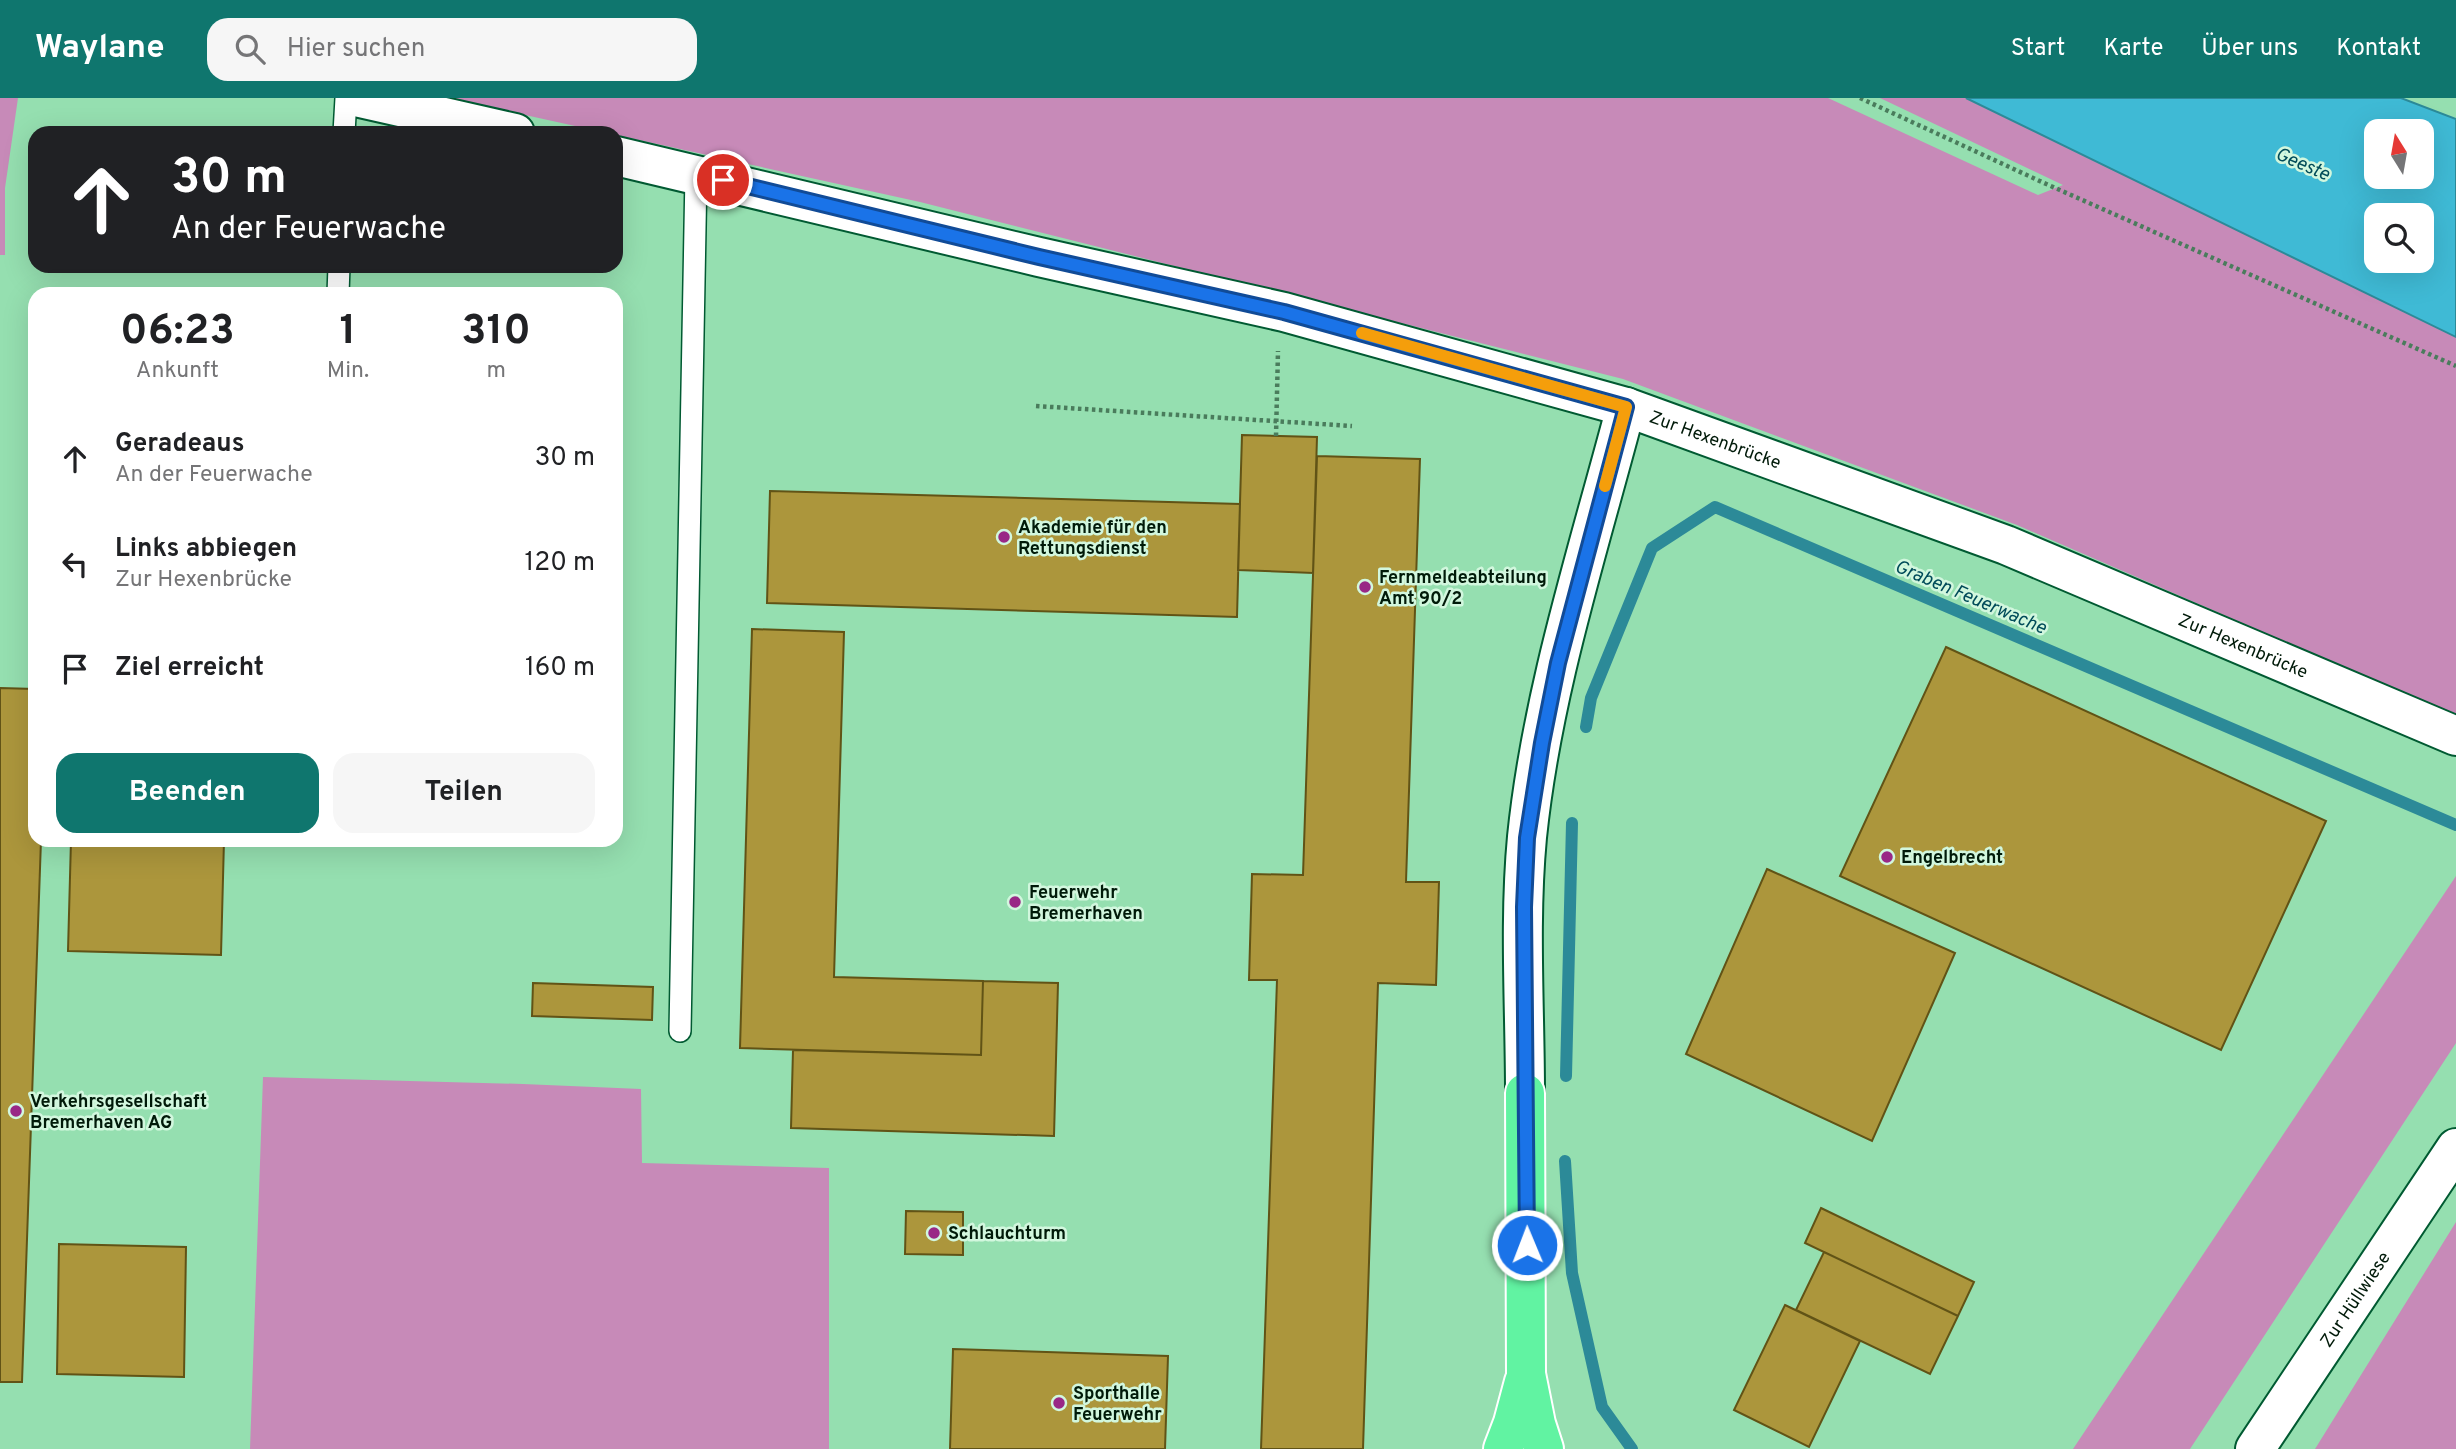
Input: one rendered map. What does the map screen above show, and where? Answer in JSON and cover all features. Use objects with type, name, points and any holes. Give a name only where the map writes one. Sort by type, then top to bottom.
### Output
[{"type":"highway","points":[[1525,1093],[1526,1374],[1544,1449]]},
{"type":"highway","points":[[1503,1449],[1526,1374]]},
{"type":"street","points":[[360,98],[484,126]]},
{"type":"street","name":"Zur Hexenbrücke","points":[[623,158],[1039,257],[1284,312],[1626,407],[2006,545],[2456,736]]},
{"type":"street","points":[[1525,1093],[1524,907],[1527,838],[1535,783],[1558,663],[1626,407]]},
{"type":"street","name":"Zur Hüllwiese","points":[[2255,1449],[2456,1148]]},
{"type":"lane","points":[[344,126],[346,98]]},
{"type":"lane","points":[[680,1031],[696,174]]},
{"type":"path","points":[[1860,98],[2056,189],[2456,366]]},
{"type":"path","points":[[1276,436],[1277,356],[1284,312]]},
{"type":"path","points":[[1036,406],[1352,425]]},
{"type":"shaded area","points":[[0,98],[18,98],[5,188],[5,255],[0,255]]},
{"type":"shaded area","points":[[448,98],[1828,98],[2038,195],[2063,185],[1880,98],[1966,98],[2456,337],[2456,716],[2017,525],[1623,379],[920,202],[623,137],[623,126],[575,126]]},
{"type":"shaded area","points":[[2456,876],[2456,1043],[2190,1449],[2073,1449]]},
{"type":"shaded area","points":[[263,1077],[641,1089],[642,1163],[829,1168],[829,1449],[250,1449]]},
{"type":"shaded area","points":[[2456,1222],[2456,1449],[2315,1449]]},
{"type":"water","name":"Geeste","points":[[1966,98],[2401,98],[2456,119],[2456,337]]},
{"type":"building","points":[[1242,435],[1317,437],[1313,573],[1238,570]]},
{"type":"building","points":[[1317,456],[1420,459],[1406,882],[1439,882],[1436,985],[1378,983],[1363,1449],[1261,1449],[1277,980],[1249,980],[1252,874],[1303,875]]},
{"type":"building","name":"Akademie für den Rettungsdienst","points":[[770,491],[1240,504],[1237,617],[767,603]]},
{"type":"building","points":[[752,629],[844,632],[834,977],[983,981],[981,1055],[740,1048]]},
{"type":"building","points":[[1946,647],[2326,821],[2221,1050],[1840,876]]},
{"type":"building","name":"Verkehrsgesellschaft Bremerhaven AG","points":[[0,688],[28,689],[28,847],[41,847],[22,1382],[0,1382]]},
{"type":"building","points":[[71,847],[224,847],[221,955],[68,951]]},
{"type":"building","points":[[1767,869],[1955,953],[1872,1141],[1686,1054]]},
{"type":"building","points":[[983,981],[1058,983],[1054,1136],[791,1128],[793,1050],[981,1055]]},
{"type":"building","points":[[533,983],[653,987],[652,1020],[532,1016]]},
{"type":"building","points":[[1821,1208],[1974,1282],[1958,1316],[1805,1243]]},
{"type":"building","name":"Schlauchturm","points":[[906,1211],[963,1212],[963,1255],[905,1254]]},
{"type":"building","points":[[59,1244],[186,1247],[184,1377],[57,1374]]},
{"type":"building","points":[[1824,1252],[1958,1316],[1930,1374],[1796,1310]]},
{"type":"building","points":[[1785,1305],[1860,1341],[1809,1447],[1734,1410]]},
{"type":"building","name":"Sporthalle Feuerwehr","points":[[953,1349],[1168,1356],[1165,1449],[950,1449]]},
{"type":"waterway","name":"Graben Feuerwache","points":[[1586,727],[1591,698],[1652,548],[1715,507],[2456,825]]},
{"type":"waterway","name":"Graben Feuerwache","points":[[1566,1076],[1572,823]]},
{"type":"waterway","name":"Graben Feuerwache","points":[[1565,1161],[1572,1273],[1602,1407],[1632,1449]]},
{"type":"slow traffic","points":[[1362,333],[1626,407],[1605,486]]},
{"type":"place","name":"Akademie für den Rettungsdienst","points":[[1004,537]]},
{"type":"place","name":"Fernmeldeabteilung Amt 90/2","points":[[1365,587]]},
{"type":"place","name":"Engelbrecht","points":[[1887,857]]},
{"type":"place","name":"Feuerwehr Bremerhaven","points":[[1015,902]]},
{"type":"place","name":"Verkehrsgesellschaft Bremerhaven AG","points":[[16,1111]]},
{"type":"place","name":"Schlauchturm","points":[[934,1233]]},
{"type":"place","name":"Sporthalle Feuerwehr","points":[[1059,1403]]},
{"type":"route","points":[[723,180],[1039,257],[1284,312],[1626,407],[1558,663],[1527,838],[1524,907],[1527,1245]]}]
